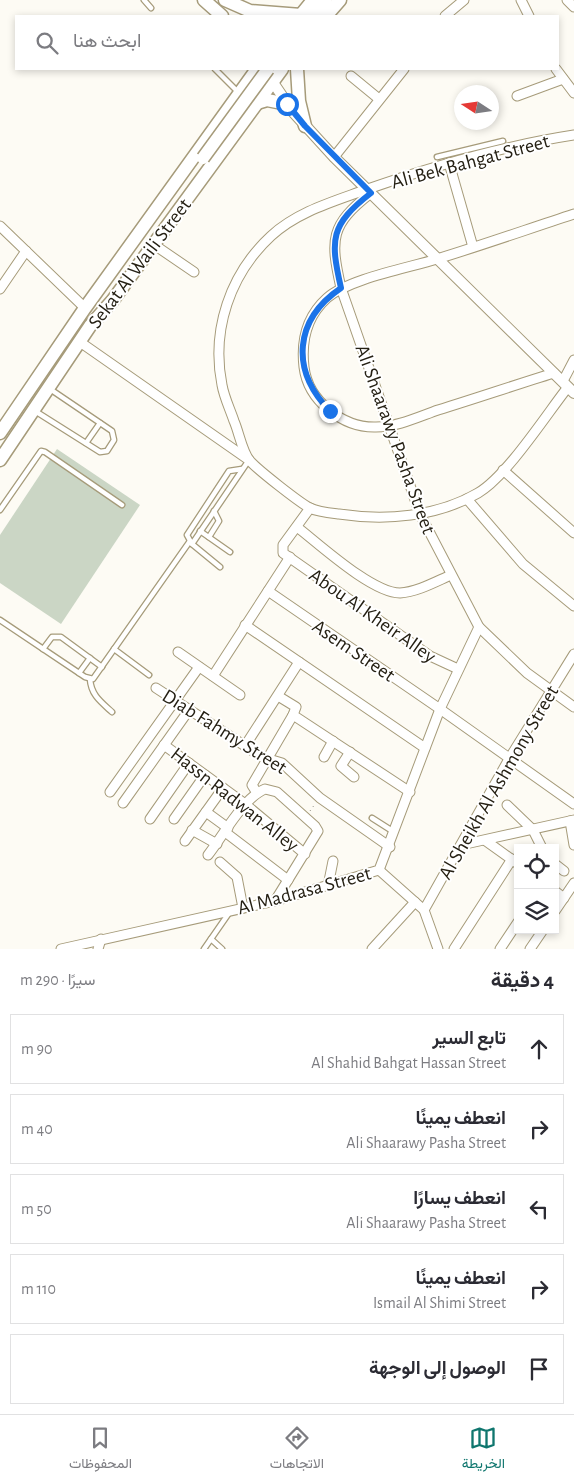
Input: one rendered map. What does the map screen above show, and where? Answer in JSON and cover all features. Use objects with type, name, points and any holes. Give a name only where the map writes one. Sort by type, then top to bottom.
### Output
[{"type":"main road","points":[[204,0],[221,15]]},
{"type":"main road","points":[[226,0],[251,14],[278,15]]},
{"type":"main road","points":[[305,15],[313,0]]},
{"type":"main road","points":[[305,15],[326,0]]},
{"type":"main road","points":[[327,15],[340,0]]},
{"type":"main road","name":"Sekat Al Waili Street","points":[[0,433],[85,308],[256,70]]},
{"type":"main road","points":[[298,70],[298,101],[305,126]]},
{"type":"main road","points":[[90,326],[103,294],[203,158],[269,73]]},
{"type":"main road","name":"Sekat Al Waili Street","points":[[0,460],[90,326],[257,103],[269,73]]},
{"type":"main road","points":[[257,103],[267,100],[287,104]]},
{"type":"street","points":[[446,15],[464,0]]},
{"type":"street","points":[[522,0],[529,15]]},
{"type":"street","points":[[566,0],[574,7]]},
{"type":"street","points":[[334,157],[403,70]]},
{"type":"street","points":[[557,70],[574,93]]},
{"type":"street","points":[[269,73],[287,104],[334,157],[554,373],[570,385]]},
{"type":"street","points":[[350,76],[379,99]]},
{"type":"street","points":[[517,96],[563,79]]},
{"type":"street","name":"Ali Bek Bahgat Street","points":[[249,460],[222,387],[219,364],[219,340],[223,316],[231,293],[246,265],[273,235],[293,220],[322,206],[448,163],[467,154],[574,135]]},
{"type":"street","points":[[448,163],[473,247]]},
{"type":"street","name":"Ali Shaarawy Pasha Street","points":[[369,191],[344,216],[339,227],[334,250],[341,288],[391,426],[420,514],[479,627],[550,692],[574,707]]},
{"type":"street","points":[[554,373],[391,426],[367,426],[344,420],[330,411],[319,400],[310,386],[304,371],[302,355],[308,324],[316,309],[341,288],[438,259],[574,214]]},
{"type":"street","points":[[0,226],[85,308]]},
{"type":"street","points":[[153,244],[194,272]]},
{"type":"street","points":[[0,289],[26,251]]},
{"type":"street","points":[[80,342],[249,460],[310,508],[355,517],[401,517],[420,514],[467,499],[487,487],[503,470],[570,385],[574,360]]},
{"type":"street","points":[[503,470],[574,533]]},
{"type":"street","points":[[467,499],[523,564],[574,606]]},
{"type":"street","points":[[213,676],[290,557],[282,549],[310,508]]},
{"type":"street","points":[[297,527],[352,570],[387,591],[408,592],[451,575]]},
{"type":"street","name":"Abou Al Kheir Alley","points":[[290,557],[430,656],[458,669]]},
{"type":"street","name":"Asem Street","points":[[268,591],[574,804]]},
{"type":"street","points":[[245,626],[424,748]]},
{"type":"street","name":"Al Madrasa Street","points":[[65,949],[101,939],[275,901],[379,870],[390,847],[424,748],[440,709],[479,627]]},
{"type":"street","points":[[178,652],[240,695]]},
{"type":"street","name":"Al Sheikh Al Ashmony Street","points":[[424,910],[509,759],[574,654]]},
{"type":"street","points":[[245,746],[299,662]]},
{"type":"street","points":[[110,792],[199,667]]},
{"type":"street","name":"Diab Fahmy Street","points":[[156,688],[245,746],[267,758],[282,763],[320,798],[390,847]]},
{"type":"street","points":[[275,901],[318,835],[315,826],[276,792],[261,791],[252,785],[296,707],[278,696]]},
{"type":"street","points":[[123,803],[189,710]]},
{"type":"street","points":[[293,715],[410,792]]},
{"type":"street","points":[[158,725],[172,735]]},
{"type":"street","points":[[324,757],[333,741]]},
{"type":"street","name":"Hassn Radwan Alley","points":[[164,745],[245,804],[306,854]]},
{"type":"street","points":[[350,752],[341,766],[354,777]]},
{"type":"street","points":[[150,819],[189,763]]},
{"type":"street","points":[[174,819],[205,775]]},
{"type":"street","points":[[185,841],[223,788]]},
{"type":"street","points":[[208,855],[245,804],[261,791]]},
{"type":"street","points":[[507,805],[533,830],[540,844]]},
{"type":"street","points":[[206,812],[288,880]]},
{"type":"street","points":[[461,845],[486,841],[572,820],[574,845]]},
{"type":"street","points":[[192,830],[217,844]]},
{"type":"street","points":[[486,841],[514,861]]},
{"type":"street","points":[[328,886],[333,861]]},
{"type":"street","points":[[220,862],[236,877],[243,908]]},
{"type":"street","points":[[454,949],[514,863]]},
{"type":"street","points":[[559,867],[564,870]]},
{"type":"street","points":[[379,870],[424,910],[438,949]]},
{"type":"street","points":[[559,905],[574,883]]},
{"type":"street","points":[[559,894],[564,898]]},
{"type":"street","points":[[372,949],[415,902]]},
{"type":"street","points":[[500,949],[514,928]]},
{"type":"street","points":[[530,949],[540,934]]},
{"type":"street","points":[[98,949],[101,939]]},
{"type":"lane","points":[[144,0],[151,8]]},
{"type":"lane","points":[[216,70],[239,93]]},
{"type":"lane","points":[[437,157],[467,154],[503,141]]},
{"type":"lane","points":[[34,410],[100,452],[103,453],[109,449],[114,440],[114,434],[49,388]]},
{"type":"lane","points":[[86,443],[100,423]]},
{"type":"lane","points":[[0,510],[40,451],[45,452],[122,505]]},
{"type":"lane","points":[[90,679],[94,678],[102,667],[249,460]]},
{"type":"lane","points":[[220,567],[191,543],[187,535],[229,471],[242,469]]},
{"type":"lane","points":[[209,537],[219,521],[214,511]]},
{"type":"lane","points":[[200,531],[230,552]]},
{"type":"lane","points":[[0,620],[90,679]]},
{"type":"lane","points":[[43,649],[52,637],[58,636],[102,667]]},
{"type":"lane","points":[[114,649],[149,675]]},
{"type":"lane","points":[[79,673],[90,658]]},
{"type":"lane","points":[[90,679],[96,699],[112,712]]},
{"type":"lane","points":[[372,818],[395,832]]},
{"type":"lane","points":[[204,949],[231,910]]},
{"type":"lane","points":[[211,939],[222,949]]},
{"type":"path","points":[[305,817],[320,798]]},
{"type":"green space","points":[[57,449],[140,505],[61,624],[0,583],[0,535]]},
{"type":"route","points":[[287,104],[334,157],[371,193],[344,216],[339,227],[334,250],[341,288],[316,309],[308,324],[304,339],[302,355],[304,371],[310,386],[319,400],[330,411]]}]
